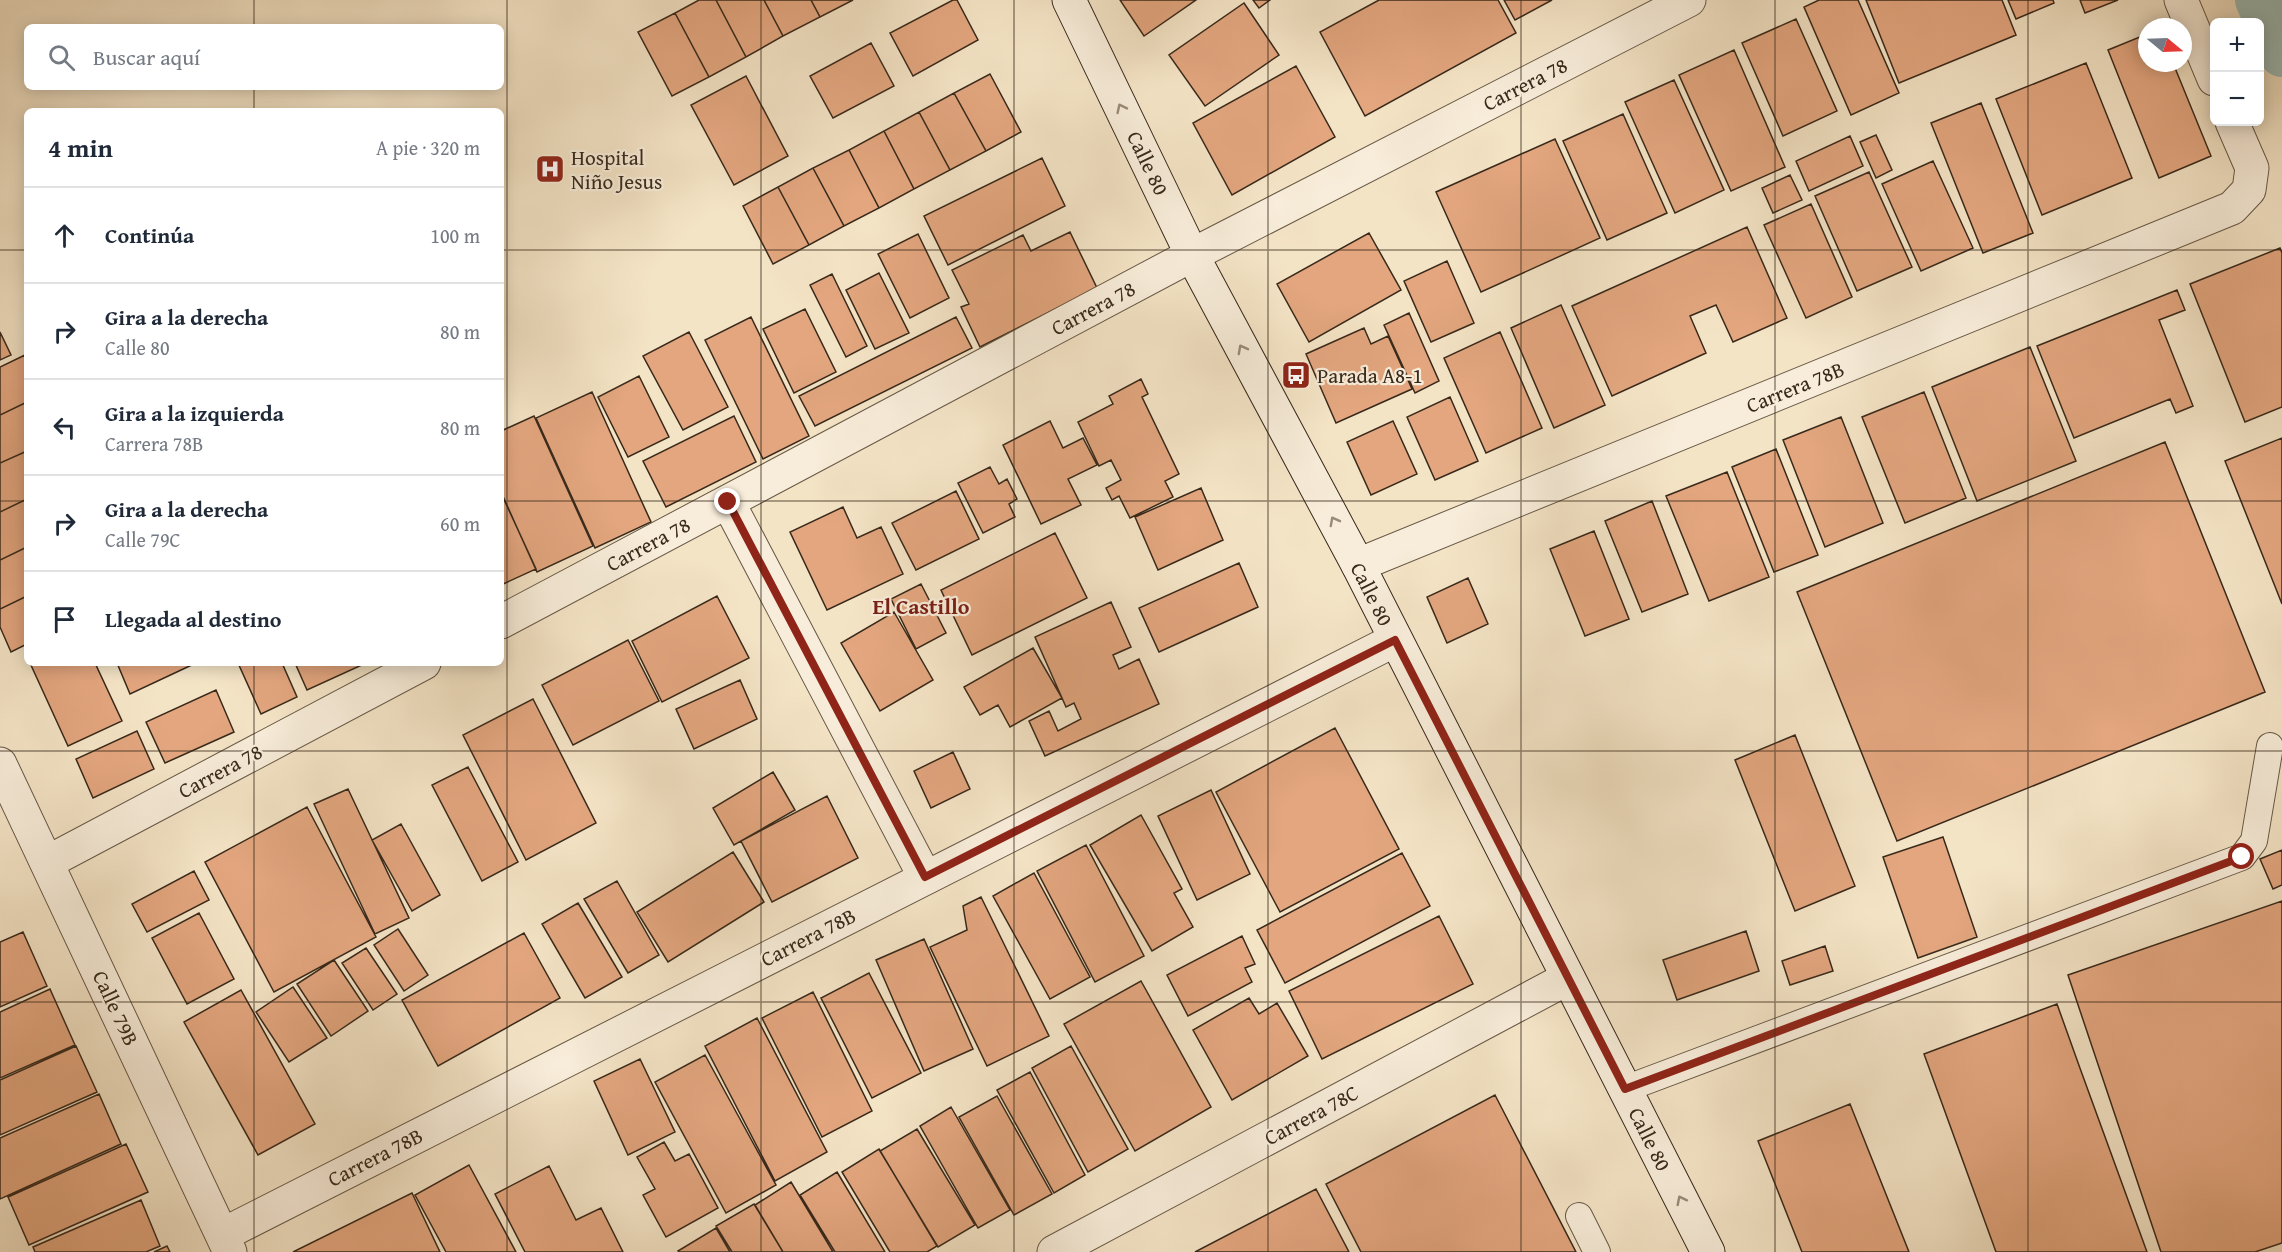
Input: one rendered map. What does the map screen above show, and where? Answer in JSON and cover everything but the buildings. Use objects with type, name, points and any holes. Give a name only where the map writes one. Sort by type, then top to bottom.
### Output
[{"type":"street","name":"Calle 80","points":[[1069,0],[1192,255],[1358,565],[1708,1252]]},
{"type":"street","name":"Carrera 78","points":[[504,620],[1192,255],[1689,0]]},
{"type":"street","points":[[2181,0],[2211,72]]},
{"type":"street","name":"Carrera 78B","points":[[1358,565],[2232,208],[2249,190],[2252,168],[2234,126]]},
{"type":"street","points":[[728,502],[925,877]]},
{"type":"street","name":"Carrera 78B","points":[[226,1244],[925,877],[1395,640]]},
{"type":"street","name":"Carrera 78","points":[[48,862],[418,666]]},
{"type":"street","name":"Calle 79B","points":[[0,764],[226,1244]]},
{"type":"street","name":"Carrera 78C","points":[[1054,1252],[1568,978]]},
{"type":"lane","points":[[1625,1089],[2242,857],[2254,841],[2270,746]]},
{"type":"lane","points":[[1579,1216],[1597,1252]]},
{"type":"waterway","points":[[2258,0],[2282,54]]},
{"type":"place","name":"Hospital Niño Jesus","points":[[550,169]]},
{"type":"place","name":"Parada A8-1","points":[[1296,375]]},
{"type":"district","name":"El Castillo","points":[[921,606]]},
{"type":"route","points":[[728,502],[925,877],[1395,640],[1625,1089],[2242,857]]}]
